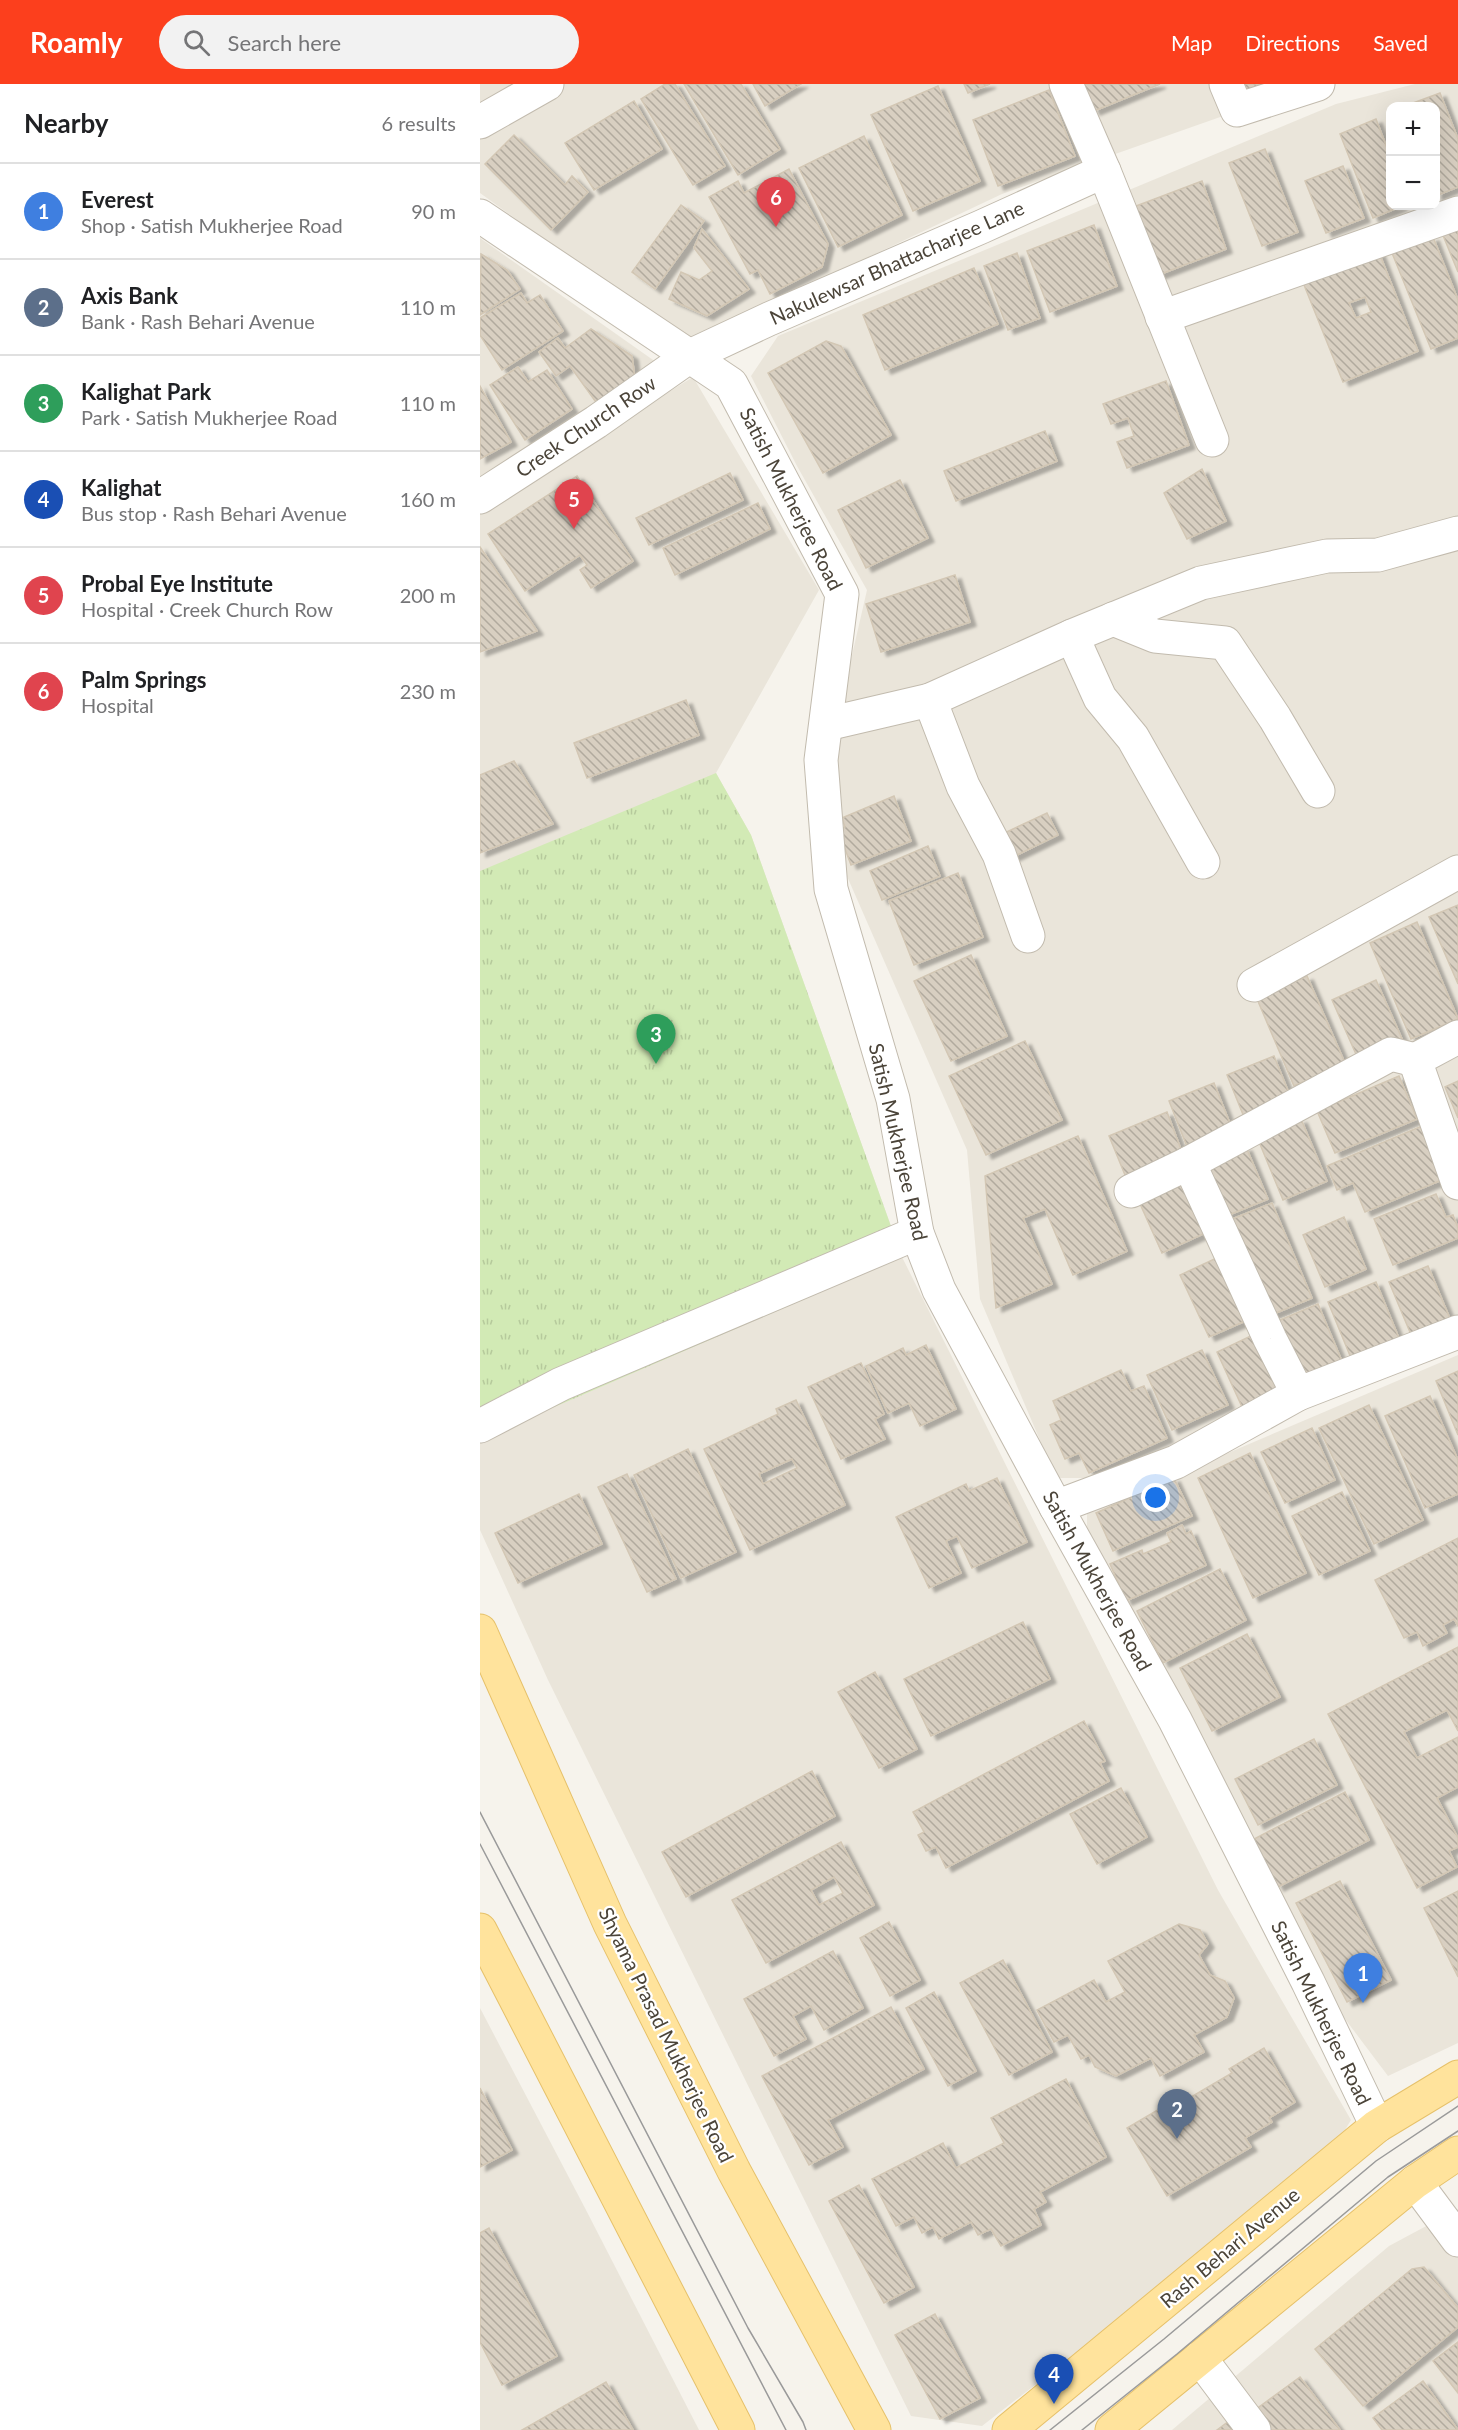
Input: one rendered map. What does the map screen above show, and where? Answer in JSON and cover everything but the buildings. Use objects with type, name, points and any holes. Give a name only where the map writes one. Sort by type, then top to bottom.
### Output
[{"type":"main road","name":"Shyama Prasad Mukherjee Road","points":[[480,1631],[610,1924],[734,2171],[874,2430]]},
{"type":"main road","points":[[480,1930],[738,2430]]},
{"type":"main road","name":"Rash Behari Avenue","points":[[1009,2430],[1377,2126],[1458,2077]]},
{"type":"main road","points":[[1112,2430],[1415,2182],[1458,2153]]},
{"type":"street","points":[[480,122],[547,84]]},
{"type":"street","points":[[1066,84],[1104,171],[1212,440]]},
{"type":"street","points":[[1232,97],[1318,84]]},
{"type":"street","name":"Nakulewsar Bhattacharjee Lane","points":[[690,356],[1104,171]]},
{"type":"street","points":[[1162,317],[1458,213]]},
{"type":"street","name":"Satish Mukherjee Road","points":[[480,216],[731,384],[842,594],[821,760],[831,889],[893,1099],[916,1233],[939,1290],[1174,1720],[1308,1982],[1377,2126]]},
{"type":"street","name":"Creek Church Row","points":[[480,497],[596,422],[690,356]]},
{"type":"street","points":[[827,724],[930,700],[1072,636],[1201,584],[1327,556],[1378,555],[1458,533]]},
{"type":"street","points":[[1113,619],[1155,636],[1225,643],[1275,718],[1318,791]]},
{"type":"street","points":[[1072,636],[1100,699],[1132,738],[1203,862]]},
{"type":"street","points":[[930,700],[963,786],[999,854],[1028,936]]},
{"type":"street","points":[[1254,985],[1458,872]]},
{"type":"street","points":[[1131,1191],[1189,1163],[1391,1054],[1415,1060],[1458,1037]]},
{"type":"street","points":[[1415,1060],[1458,1183]]},
{"type":"street","points":[[1189,1163],[1270,1340],[1298,1394]]},
{"type":"street","points":[[480,1425],[561,1384],[916,1233]]},
{"type":"street","points":[[1056,1507],[1176,1461],[1298,1394],[1458,1332]]},
{"type":"street","points":[[1415,2182],[1458,2240]]},
{"type":"street","points":[[1200,2358],[1254,2430]]},
{"type":"shaded area","points":[[480,84],[1314,84],[1002,194],[687,343],[480,193]]},
{"type":"shaded area","points":[[1415,84],[1458,84],[1458,1324],[1102,1478],[1056,1478],[980,1299],[967,1150],[839,858],[830,751],[867,590],[797,466],[751,376],[778,336],[1336,104]]},
{"type":"shaded area","points":[[480,238],[663,367],[480,485]]},
{"type":"shaded area","points":[[693,377],[819,590],[716,773],[751,835],[902,1257],[1218,1890],[1351,2120],[1328,2158],[982,2426],[911,2416],[548,1680],[480,1530],[480,509]]},
{"type":"shaded area","points":[[1458,1355],[1458,2043],[1388,2076],[1330,1999],[1087,1542],[1087,1513]]},
{"type":"shaded area","points":[[480,2008],[586,2210],[699,2430],[480,2430]]},
{"type":"shaded area","points":[[1458,2209],[1458,2430],[1172,2430],[1389,2246]]},
{"type":"green space","points":[[716,773],[751,835],[902,1257],[480,1439],[480,871]]},
{"type":"tram line","points":[[480,1812],[748,2328],[806,2430]]},
{"type":"tram line","points":[[480,1844],[786,2430]]},
{"type":"tram line","points":[[1050,2430],[1164,2339],[1376,2161],[1458,2106]]},
{"type":"tram line","points":[[1082,2430],[1177,2354],[1388,2177],[1458,2131]]},
{"type":"place","name":"Palm Springs","points":[[776,227]]},
{"type":"place","name":"Probal Eye Institute","points":[[574,529]]},
{"type":"place","name":"Kalighat Park","points":[[656,1064]]},
{"type":"place","name":"Everest","points":[[1363,2003]]},
{"type":"place","name":"Axis Bank","points":[[1177,2139]]},
{"type":"place","name":"Kalighat","points":[[1054,2404]]}]
